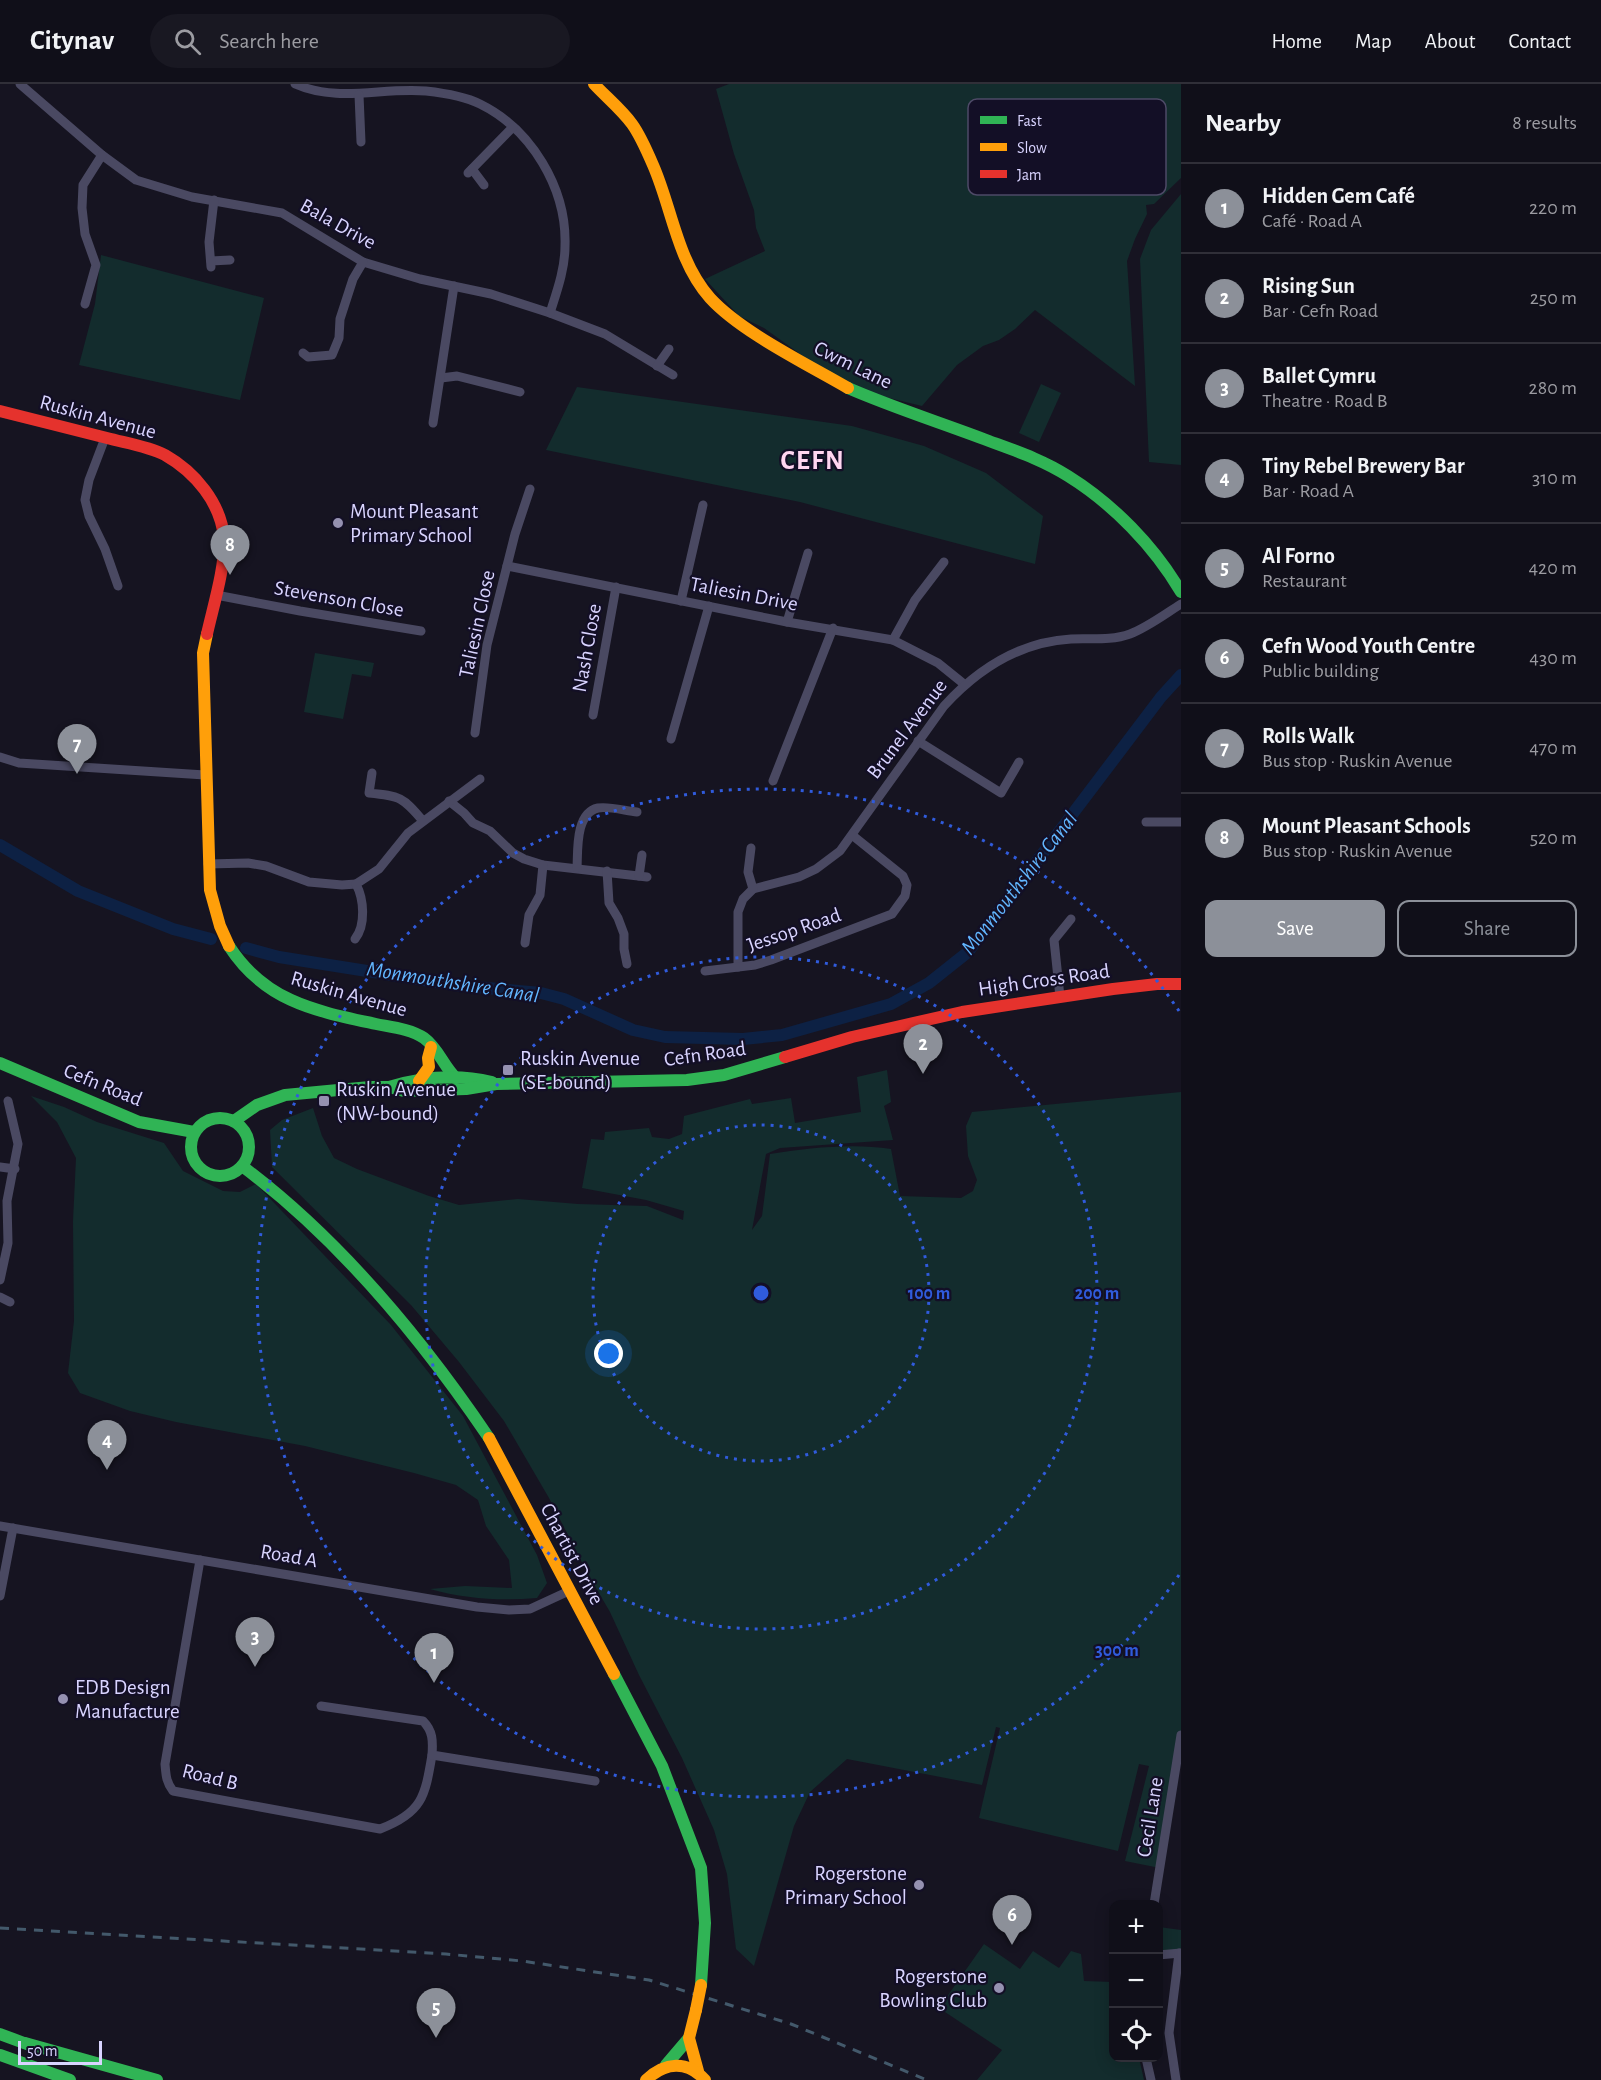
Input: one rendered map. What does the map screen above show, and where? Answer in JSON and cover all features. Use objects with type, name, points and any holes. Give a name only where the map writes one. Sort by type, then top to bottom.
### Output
[{"type":"main road","name":"Cwm Lane","points":[[594,84],[632,124],[653,165],[691,269],[710,298],[718,305],[761,337],[849,388],[1030,456],[1067,475],[1103,501],[1128,525],[1165,565],[1181,592]]},
{"type":"main road","name":"Ruskin Avenue","points":[[0,411],[164,455],[189,473],[207,493],[216,507],[224,538],[224,558],[202,653],[208,864],[213,910],[221,934],[245,969],[273,992],[319,1011],[425,1038],[439,1055],[447,1071],[456,1078]]},
{"type":"main road","name":"High Cross Road","points":[[913,1022],[962,1012],[1113,989],[1181,984]]},
{"type":"main road","name":"Cefn Road","points":[[234,1121],[258,1105],[285,1095],[389,1087],[404,1091],[419,1086],[466,1089],[496,1084],[687,1080],[724,1075],[852,1037],[913,1022]]},
{"type":"main road","points":[[419,1086],[435,1084],[437,1080],[431,1047]]},
{"type":"main road","points":[[419,1086],[429,1067],[428,1058],[431,1047]]},
{"type":"main road","name":"Cefn Road","points":[[0,1063],[139,1122],[194,1132]]},
{"type":"main road","name":"Cefn Road","points":[[437,1080],[477,1078],[496,1084]]},
{"type":"main road","points":[[214,1118],[234,1121],[249,1141],[248,1157],[243,1166],[233,1173],[219,1177],[206,1173],[197,1166],[191,1152],[194,1132],[205,1121],[214,1118]]},
{"type":"main road","name":"Chartist Drive","points":[[243,1166],[266,1183],[337,1251],[392,1310],[459,1392],[492,1443],[662,1766],[701,1868],[705,1923],[701,1985],[689,2038],[666,2065],[652,2072],[646,2080]]},
{"type":"main road","points":[[0,2034],[128,2080]]},
{"type":"main road","name":"Chartist Drive","points":[[689,2038],[701,2076]]},
{"type":"main road","points":[[25,2043],[157,2080]]},
{"type":"main road","points":[[0,2057],[54,2080]]},
{"type":"main road","points":[[0,2057],[70,2080]]},
{"type":"main road","name":"Chartist Drive","points":[[666,2065],[683,2065],[701,2076]]},
{"type":"street","name":"Bala Drive","points":[[20,84],[102,155],[136,180],[165,190],[282,213],[363,261],[392,272],[491,294],[550,312],[605,334],[673,375]]},
{"type":"street","points":[[299,85],[330,93],[359,95],[414,90],[457,96],[491,110],[513,127],[533,148],[544,166],[562,214],[565,247],[561,276],[550,312]]},
{"type":"street","points":[[359,95],[361,142]]},
{"type":"street","points":[[484,185],[470,171],[513,127]]},
{"type":"street","points":[[85,304],[96,265],[85,234],[82,208],[83,185],[102,155]]},
{"type":"street","points":[[213,200],[209,242],[211,264],[230,260]]},
{"type":"street","points":[[303,353],[308,357],[332,355],[339,338],[340,319],[353,279],[363,261]]},
{"type":"street","points":[[433,423],[454,286]]},
{"type":"street","points":[[657,366],[669,349]]},
{"type":"street","points":[[441,378],[457,376],[519,392]]},
{"type":"street","points":[[105,438],[89,480],[85,500],[89,516],[105,549],[118,586]]},
{"type":"street","name":"Taliesin Close","points":[[475,733],[487,645],[515,534],[530,489]]},
{"type":"street","points":[[681,600],[703,505]]},
{"type":"street","points":[[787,622],[808,553]]},
{"type":"street","points":[[893,640],[915,600],[944,562]]},
{"type":"street","name":"Taliesin Drive","points":[[507,566],[787,622],[893,640],[938,663],[964,684]]},
{"type":"street","name":"Nash Close","points":[[593,715],[616,587]]},
{"type":"street","name":"Stevenson Close","points":[[216,595],[421,631]]},
{"type":"street","name":"Brunel Avenue","points":[[753,889],[799,877],[816,869],[840,851],[944,706],[964,684],[988,666],[1030,647],[1068,639],[1100,639],[1129,634],[1181,604]]},
{"type":"street","points":[[671,739],[709,606]]},
{"type":"street","points":[[773,781],[833,628]]},
{"type":"street","points":[[918,741],[1001,793],[1019,762]]},
{"type":"street","points":[[0,757],[19,763],[205,775]]},
{"type":"street","points":[[372,773],[369,793],[396,796],[409,804],[423,821]]},
{"type":"street","points":[[208,864],[248,863],[266,866],[309,882],[356,884],[379,869],[408,833],[480,779]]},
{"type":"street","points":[[449,801],[473,823],[490,831],[513,853],[543,865],[643,877],[642,855]]},
{"type":"street","points":[[577,868],[580,828],[587,814],[598,808],[637,812]]},
{"type":"street","points":[[1146,822],[1181,822]]},
{"type":"street","name":"Jessop Road","points":[[705,971],[771,960],[892,914],[905,896],[907,885],[903,876],[852,835]]},
{"type":"street","points":[[738,967],[738,912],[743,899],[753,889],[748,872],[751,848]]},
{"type":"street","points":[[525,943],[529,915],[540,895],[543,865]]},
{"type":"street","points":[[607,871],[609,903],[624,934],[627,964]]},
{"type":"street","points":[[355,939],[360,932],[362,895],[356,884]]},
{"type":"street","points":[[1060,997],[1054,940],[1071,919]]},
{"type":"street","points":[[0,1280],[8,1243],[7,1201],[18,1144],[8,1101]]},
{"type":"street","points":[[0,1167],[15,1169]]},
{"type":"street","points":[[0,1298],[10,1302]]},
{"type":"street","name":"Road A","points":[[0,1527],[466,1605],[509,1610],[530,1609],[569,1591]]},
{"type":"street","points":[[0,1596],[13,1528]]},
{"type":"street","name":"Road B","points":[[200,1560],[165,1764],[168,1785],[173,1791],[380,1829],[396,1823],[413,1811],[423,1798],[432,1755]]},
{"type":"street","points":[[321,1706],[423,1721],[430,1727],[433,1740],[432,1755],[595,1781]]},
{"type":"street","name":"Cecil Lane","points":[[1155,1900],[1181,1735]]},
{"type":"street","points":[[1163,1955],[1180,1953],[1169,2033],[1176,2080]]},
{"type":"street","points":[[1147,2062],[1151,2080]]},
{"type":"green space","points":[[729,84],[1181,84],[1181,178],[1166,192],[1166,99],[968,99],[968,195],[1163,195],[1154,204],[1146,205],[1147,214],[1127,261],[1135,386],[1035,310],[1015,329],[999,340],[983,346],[957,365],[922,406],[885,397],[852,385],[807,359],[764,328],[739,316],[705,279],[765,251],[756,228],[754,210],[734,154],[716,89]]},
{"type":"green space","points":[[1181,194],[1181,465],[1149,462],[1140,259],[1151,230]]},
{"type":"green space","points":[[101,255],[264,298],[240,400],[79,365],[95,304]]},
{"type":"green space","points":[[1041,384],[1061,393],[1039,442],[1019,433]]},
{"type":"green space","points":[[577,387],[852,426],[924,446],[986,473],[1043,516],[1035,564],[800,502],[546,450]]},
{"type":"green space","points":[[315,653],[374,663],[371,677],[352,674],[343,719],[304,712]]},
{"type":"green space","points":[[887,1070],[891,1102],[884,1106],[893,1140],[780,1148],[766,1154],[752,1230],[762,1216],[770,1154],[846,1146],[891,1149],[900,1196],[961,1198],[973,1191],[977,1180],[968,1156],[966,1126],[972,1112],[1181,1092],[1181,1735],[1160,1868],[1125,1861],[1149,1766],[1139,1764],[1118,1851],[979,1818],[1000,1728],[996,1727],[982,1785],[847,1759],[810,1792],[794,1826],[754,1966],[736,1949],[727,1874],[714,1830],[682,1758],[639,1675],[610,1612],[549,1498],[504,1421],[459,1362],[411,1305],[272,1167],[270,1130],[282,1120],[313,1108],[322,1136],[334,1158],[357,1169],[459,1205],[518,1199],[647,1206],[683,1220],[684,1211],[646,1200],[582,1188],[591,1139],[604,1140],[605,1132],[649,1128],[652,1137],[669,1139],[682,1134],[684,1116],[750,1099],[752,1104],[791,1098],[795,1123],[861,1112],[857,1077]]},
{"type":"green space","points":[[31,1096],[64,1107],[97,1122],[164,1143],[183,1171],[223,1191],[240,1192],[256,1184],[391,1325],[463,1416],[537,1555],[547,1583],[537,1598],[483,1598],[430,1589],[465,1586],[512,1588],[509,1560],[486,1526],[478,1500],[456,1485],[305,1446],[130,1411],[80,1393],[68,1373],[74,1321],[73,1221],[76,1158],[57,1122]]},
{"type":"green space","points":[[1163,1928],[1181,1930],[1181,1953],[1163,1955]]},
{"type":"green space","points":[[984,1944],[1020,1969],[1033,1951],[1059,1968],[1071,1951],[1081,1954],[1084,1981],[1109,1982],[1109,2062],[1140,2062],[1144,2080],[977,2080],[1002,2050],[939,2008]]},
{"type":"waterway","name":"Monmouthshire Canal","points":[[246,948],[279,957],[455,985],[541,993],[564,999],[633,1030],[665,1037],[743,1039],[782,1035],[891,1004],[929,983],[968,952],[1161,697],[1181,675]]},
{"type":"waterway","name":"Monmouthshire Canal","points":[[0,845],[78,891],[173,929],[211,939]]},
{"type":"railway","points":[[0,1928],[446,1954],[522,1961],[649,1980],[791,2024],[927,2080]]},
{"type":"traffic: fast","points":[[848,388],[1019,452],[1068,476],[1101,499],[1131,527],[1158,558],[1181,592]]},
{"type":"traffic: fast","points":[[229,946],[243,965],[259,980],[294,1001],[333,1014],[419,1035],[433,1047],[456,1078]]},
{"type":"traffic: fast","points":[[234,1121],[257,1105],[285,1095],[370,1087],[389,1087],[404,1091],[466,1089],[496,1084],[687,1080],[724,1075],[785,1057]]},
{"type":"traffic: fast","points":[[0,1063],[139,1122],[194,1132]]},
{"type":"traffic: fast","points":[[389,1087],[440,1078],[466,1078],[492,1082]]},
{"type":"traffic: fast","points":[[214,1118],[226,1118],[241,1126],[249,1141],[249,1147],[249,1153],[241,1168],[226,1176],[214,1176],[199,1168],[191,1153],[191,1141],[199,1126],[214,1118]]},
{"type":"traffic: fast","points":[[242,1166],[312,1225],[376,1292],[436,1364],[489,1438]]},
{"type":"traffic: fast","points":[[614,1674],[662,1766],[701,1868],[705,1923],[701,1985]]},
{"type":"traffic: fast","points":[[0,2034],[32,2046]]},
{"type":"traffic: fast","points":[[666,2065],[689,2038]]},
{"type":"traffic: fast","points":[[25,2043],[157,2080]]},
{"type":"traffic: fast","points":[[0,2055],[70,2080]]},
{"type":"traffic: slow","points":[[594,84],[628,119],[641,138],[660,182],[682,251],[690,268],[710,298],[723,311],[756,335],[848,388]]},
{"type":"traffic: slow","points":[[207,634],[203,653],[210,890],[220,926],[229,946]]},
{"type":"traffic: slow","points":[[419,1081],[429,1067],[428,1058],[431,1047]]},
{"type":"traffic: slow","points":[[489,1438],[614,1674]]},
{"type":"traffic: slow","points":[[696,2010],[701,1985]]},
{"type":"traffic: slow","points":[[696,2010],[689,2038],[698,2071]]},
{"type":"traffic: slow","points":[[646,2080],[661,2070],[676,2066],[691,2069],[705,2080]]},
{"type":"traffic: jam","points":[[0,411],[151,449],[176,462],[196,480],[205,490],[218,513],[224,538],[221,573],[207,634]]},
{"type":"traffic: jam","points":[[785,1057],[852,1037],[962,1012],[1113,989],[1181,984]]},
{"type":"place","name":"Mount Pleasant Primary School","points":[[338,523]]},
{"type":"place","name":"Mount Pleasant Schools","points":[[230,575]]},
{"type":"place","name":"Rolls Walk","points":[[77,774]]},
{"type":"place","name":"Ruskin Avenue (SE-bound)","points":[[508,1070]]},
{"type":"place","name":"Rising Sun","points":[[923,1074]]},
{"type":"place","name":"Ruskin Avenue (NW-bound)","points":[[324,1101]]},
{"type":"place","name":"Tiny Rebel Brewery Bar","points":[[107,1470]]},
{"type":"place","name":"Ballet Cymru","points":[[255,1667]]},
{"type":"place","name":"Hidden Gem Café","points":[[434,1683]]},
{"type":"place","name":"EDB Design Manufacture","points":[[63,1699]]},
{"type":"place","name":"Rogerstone Primary School","points":[[919,1885]]},
{"type":"place","name":"Cefn Wood Youth Centre","points":[[1012,1945]]},
{"type":"place","name":"Rogerstone Bowling Club","points":[[999,1988]]},
{"type":"place","name":"Al Forno","points":[[436,2038]]},
{"type":"district","name":"CEFN","points":[[813,460]]}]
